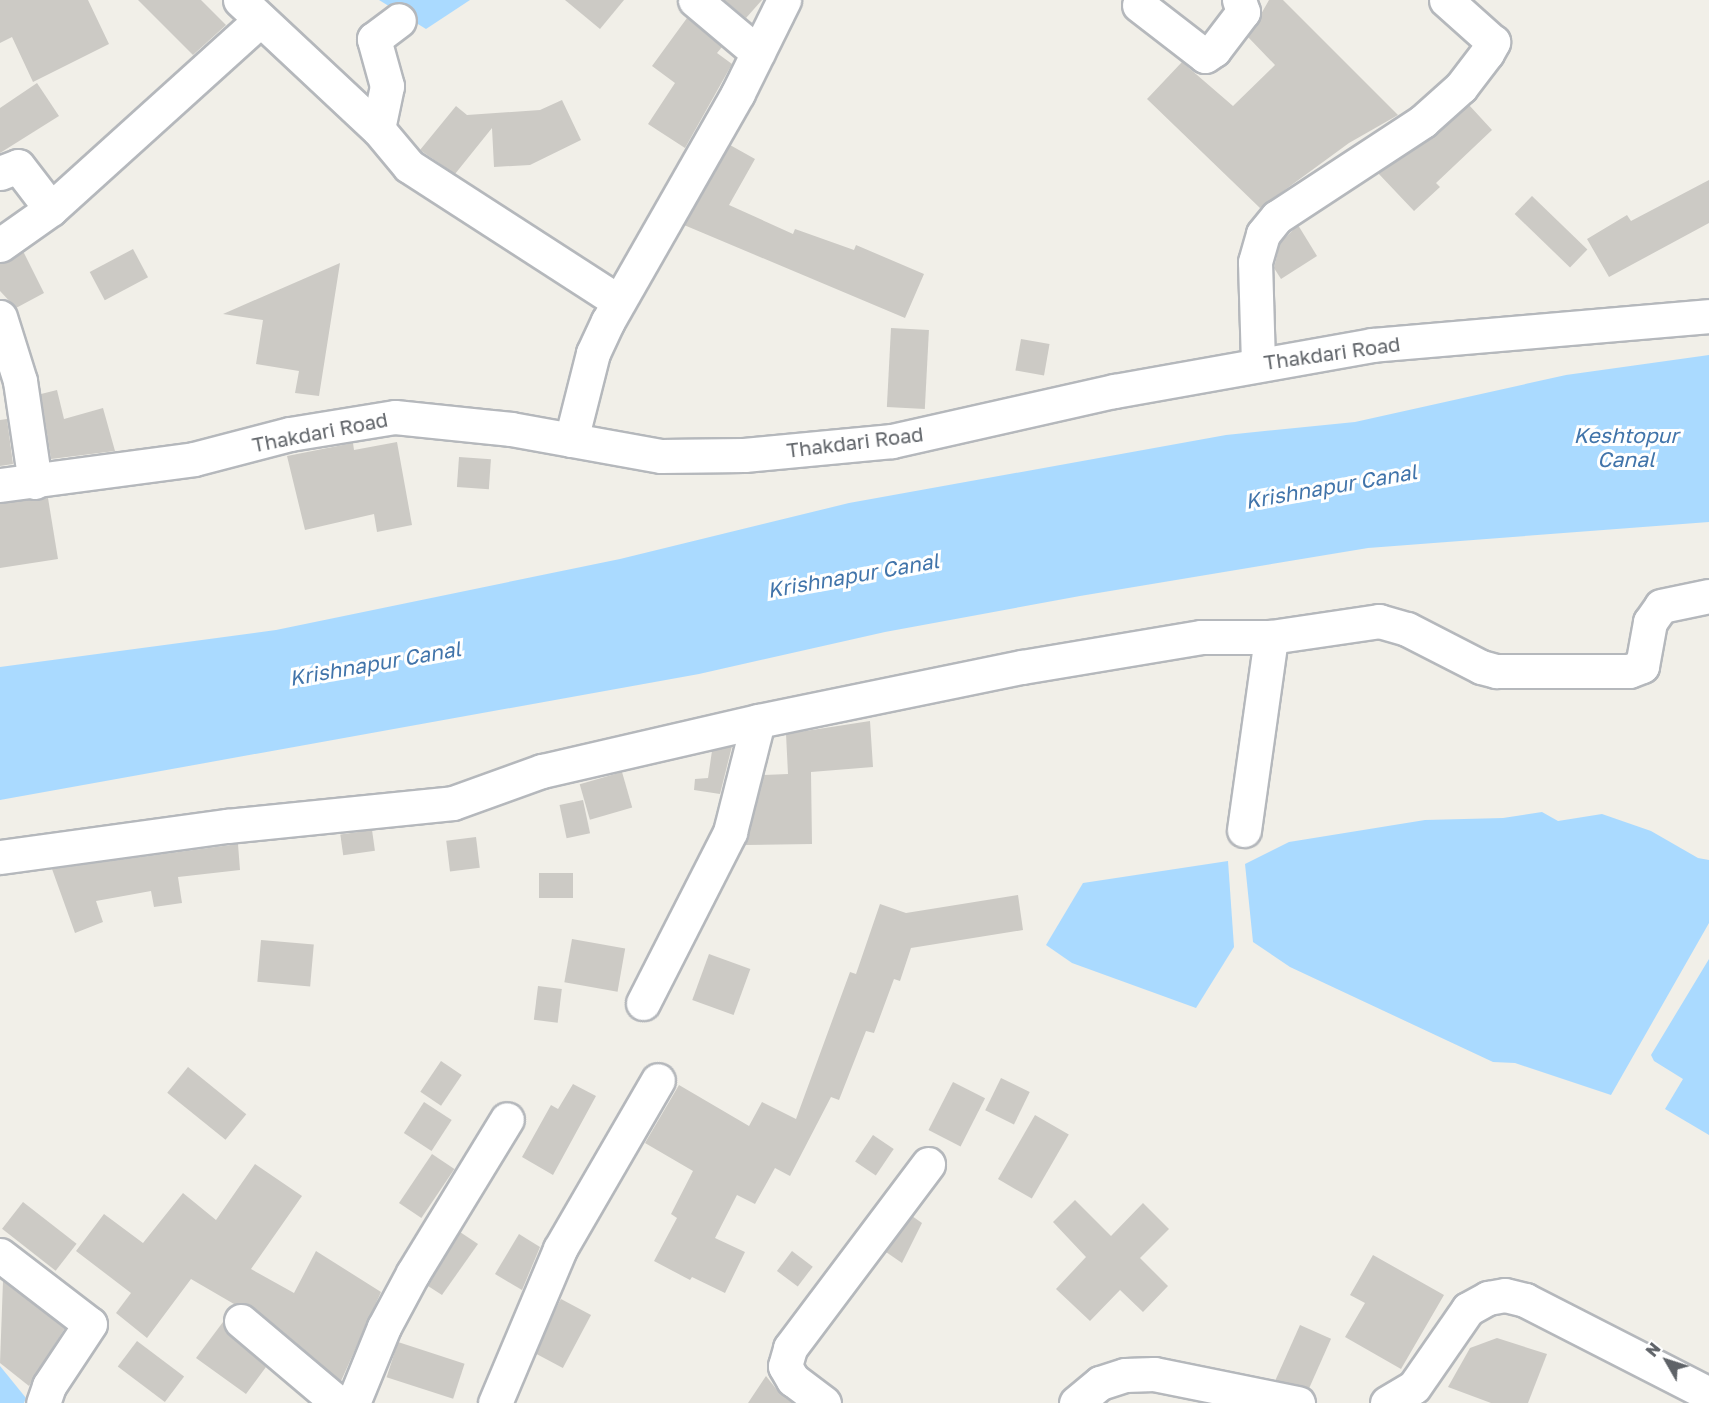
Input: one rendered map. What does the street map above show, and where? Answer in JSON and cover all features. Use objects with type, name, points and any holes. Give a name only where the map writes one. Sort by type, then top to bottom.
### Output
[{"type":"street","points":[[695,0],[758,53]]},
{"type":"street","points":[[571,440],[593,353],[618,301],[758,53],[784,0]]},
{"type":"street","points":[[1139,5],[1205,56],[1214,50],[1243,12],[1239,0]]},
{"type":"street","points":[[1258,363],[1255,262],[1263,234],[1277,217],[1423,121],[1461,87],[1493,42],[1446,0]]},
{"type":"street","points":[[0,245],[51,209],[250,10],[378,129],[409,166],[618,301]]},
{"type":"street","points":[[378,129],[387,86],[374,39],[399,20]]},
{"type":"street","points":[[0,172],[18,166],[51,209]]},
{"type":"street","name":"Thakdari Road","points":[[0,485],[194,459],[290,434],[395,417],[511,429],[661,456],[744,455],[892,441],[1258,363],[1372,345],[1709,316]]},
{"type":"street","points":[[0,317],[20,381],[35,482]]},
{"type":"street","points":[[0,857],[227,826],[453,803],[542,771],[758,721],[1022,667],[1201,637],[1271,637],[1379,621],[1407,629],[1465,660],[1496,671],[1629,671],[1642,666],[1650,622],[1661,606],[1709,596]]},
{"type":"street","points":[[1244,830],[1271,637]]},
{"type":"street","points":[[643,1003],[730,832],[758,721]]},
{"type":"street","points":[[495,1403],[560,1250],[657,1080]]},
{"type":"street","points":[[353,1403],[384,1327],[413,1274],[507,1119]]},
{"type":"street","points":[[824,1403],[794,1380],[785,1366],[790,1348],[928,1164]]},
{"type":"street","points":[[0,1255],[90,1324],[49,1386],[43,1403]]},
{"type":"street","points":[[1387,1403],[1410,1395],[1468,1309],[1488,1298],[1505,1295],[1526,1300],[1709,1395]]},
{"type":"street","points":[[241,1321],[338,1403]]},
{"type":"street","points":[[1076,1403],[1100,1383],[1125,1375],[1154,1374],[1298,1403]]},
{"type":"water","points":[[379,0],[470,0],[426,29]]},
{"type":"water","name":"Keshtopur Canal","points":[[1709,355],[1709,522],[1368,548],[1080,596],[885,632],[699,674],[0,800],[0,667],[276,630],[620,559],[849,503],[1226,435],[1355,422],[1566,375]]},
{"type":"water","points":[[1542,812],[1558,821],[1602,814],[1651,831],[1698,858],[1709,860],[1709,923],[1611,1095],[1515,1063],[1493,1062],[1290,967],[1253,942],[1245,864],[1289,842],[1425,820],[1503,818]]},
{"type":"water","points":[[1228,861],[1234,947],[1196,1008],[1072,963],[1046,945],[1083,883]]},
{"type":"water","points":[[1709,959],[1709,1135],[1665,1109],[1683,1079],[1654,1061],[1651,1055]]},
{"type":"water","points":[[0,1366],[26,1398],[24,1403],[0,1403]]},
{"type":"building","points":[[0,0],[88,0],[109,44],[33,82],[12,37],[0,43]]},
{"type":"building","points":[[138,0],[201,0],[226,25],[193,55]]},
{"type":"building","points":[[565,0],[624,0],[600,29]]},
{"type":"building","points":[[724,0],[762,0],[746,18]]},
{"type":"building","points":[[1269,0],[1283,0],[1398,115],[1349,143],[1260,208],[1147,99],[1182,62],[1233,106],[1275,65],[1248,37]]},
{"type":"building","points":[[687,18],[722,47],[717,53],[732,64],[685,148],[648,124],[675,83],[652,66]]},
{"type":"building","points":[[37,83],[59,116],[0,153],[0,108]]},
{"type":"building","points":[[562,100],[581,140],[530,165],[494,167],[492,128],[455,174],[420,150],[456,106],[467,115],[540,110]]},
{"type":"building","points":[[1469,105],[1492,130],[1436,183],[1440,187],[1414,211],[1378,173],[1433,137]]},
{"type":"building","points":[[730,145],[755,159],[729,205],[793,234],[795,229],[854,250],[856,245],[924,274],[905,318],[684,225]]},
{"type":"building","points":[[1709,180],[1709,223],[1609,277],[1587,239],[1627,215],[1631,221]]},
{"type":"building","points":[[1532,196],[1587,249],[1570,267],[1515,214]]},
{"type":"building","points":[[1298,225],[1317,256],[1281,279],[1274,268],[1280,243]]},
{"type":"building","points":[[133,249],[148,277],[105,300],[90,272]]},
{"type":"building","points":[[23,251],[44,293],[16,308],[0,291],[0,263]]},
{"type":"building","points":[[340,263],[319,396],[295,393],[299,371],[256,364],[263,320],[223,314]]},
{"type":"building","points":[[891,328],[929,330],[925,409],[887,407]]},
{"type":"building","points":[[1021,339],[1050,344],[1044,376],[1015,371]]},
{"type":"building","points":[[57,390],[64,419],[103,408],[115,451],[51,459],[41,394]]},
{"type":"building","points":[[7,419],[13,464],[0,466],[0,420]]},
{"type":"building","points":[[397,442],[412,525],[377,532],[374,514],[305,530],[287,456],[353,443],[354,450]]},
{"type":"building","points":[[459,457],[491,459],[489,489],[457,487]]},
{"type":"building","points":[[48,498],[58,559],[0,568],[0,503]]},
{"type":"building","points":[[870,721],[873,767],[811,772],[812,844],[745,845],[764,775],[788,774],[786,734]]},
{"type":"building","points":[[732,746],[720,794],[694,790],[695,779],[708,778],[712,751]]},
{"type":"building","points":[[622,772],[632,808],[590,820],[580,784]]},
{"type":"building","points":[[583,800],[590,833],[567,838],[560,805]]},
{"type":"building","points":[[372,830],[375,851],[343,855],[340,834]]},
{"type":"building","points":[[476,837],[480,868],[450,871],[446,841]]},
{"type":"building","points":[[238,844],[240,870],[178,877],[182,903],[154,907],[151,891],[96,901],[103,922],[75,933],[52,869]]},
{"type":"building","points":[[539,873],[573,873],[573,898],[539,898]]},
{"type":"building","points":[[1018,895],[1023,930],[911,948],[900,981],[894,979],[874,1033],[866,1031],[839,1100],[831,1097],[790,1176],[775,1168],[755,1204],[737,1195],[715,1238],[745,1252],[725,1293],[692,1277],[690,1280],[654,1261],[677,1218],[671,1214],[693,1171],[645,1143],[679,1085],[749,1126],[762,1102],[796,1119],[850,972],[856,974],[880,904],[906,913]]},
{"type":"building","points":[[572,939],[625,948],[618,992],[564,982]]},
{"type":"building","points":[[261,940],[314,945],[310,986],[257,982]]},
{"type":"building","points":[[709,954],[750,969],[734,1015],[692,1000]]},
{"type":"building","points":[[538,986],[562,989],[558,1023],[534,1020]]},
{"type":"building","points":[[441,1061],[462,1075],[441,1106],[420,1092]]},
{"type":"building","points":[[188,1067],[246,1114],[226,1140],[167,1093]]},
{"type":"building","points":[[1001,1078],[1030,1092],[1014,1124],[985,1110]]},
{"type":"building","points":[[953,1082],[985,1098],[961,1146],[928,1130]]},
{"type":"building","points":[[573,1084],[596,1096],[553,1175],[522,1157],[551,1105],[558,1109]]},
{"type":"building","points":[[424,1102],[452,1120],[432,1151],[404,1133]]},
{"type":"building","points":[[1035,1115],[1069,1134],[1032,1199],[998,1179]]},
{"type":"building","points":[[873,1135],[894,1149],[876,1176],[855,1162]]},
{"type":"building","points":[[432,1154],[454,1169],[421,1218],[399,1203]]},
{"type":"building","points":[[255,1164],[302,1196],[251,1269],[294,1293],[316,1251],[381,1292],[341,1381],[253,1307],[234,1304],[191,1279],[147,1338],[116,1313],[131,1293],[76,1251],[104,1214],[143,1243],[183,1193],[216,1220]]},
{"type":"building","points":[[1075,1200],[1111,1236],[1143,1203],[1169,1229],[1140,1258],[1168,1286],[1143,1312],[1120,1290],[1090,1321],[1056,1289],[1086,1257],[1053,1222]]},
{"type":"building","points":[[23,1202],[77,1244],[56,1271],[2,1229]]},
{"type":"building","points":[[912,1216],[922,1223],[902,1263],[886,1252]]},
{"type":"building","points":[[460,1232],[478,1244],[442,1295],[428,1286]]},
{"type":"building","points":[[519,1234],[540,1247],[522,1290],[495,1274]]},
{"type":"building","points":[[792,1251],[813,1267],[798,1287],[777,1271]]},
{"type":"building","points":[[1373,1255],[1444,1295],[1401,1369],[1345,1337],[1365,1303],[1350,1295]]},
{"type":"building","points":[[3,1281],[65,1328],[29,1386],[0,1363]]},
{"type":"building","points":[[561,1299],[591,1315],[563,1368],[533,1352]]},
{"type":"building","points":[[223,1322],[229,1335],[266,1367],[246,1394],[196,1358]]},
{"type":"building","points":[[1300,1325],[1331,1339],[1307,1394],[1276,1380]]},
{"type":"building","points":[[1497,1338],[1547,1354],[1528,1403],[1491,1403],[1448,1387],[1470,1348]]},
{"type":"building","points":[[137,1341],[184,1377],[165,1402],[118,1367]]},
{"type":"building","points":[[398,1342],[465,1364],[453,1399],[387,1377]]},
{"type":"building","points":[[766,1376],[781,1395],[793,1403],[748,1403]]},
{"type":"water label","name":"Krishnapur Canal","points":[[1331,486]]},
{"type":"water label","name":"Krishnapur Canal","points":[[853,575]]},
{"type":"water label","name":"Krishnapur Canal","points":[[375,663]]}]
